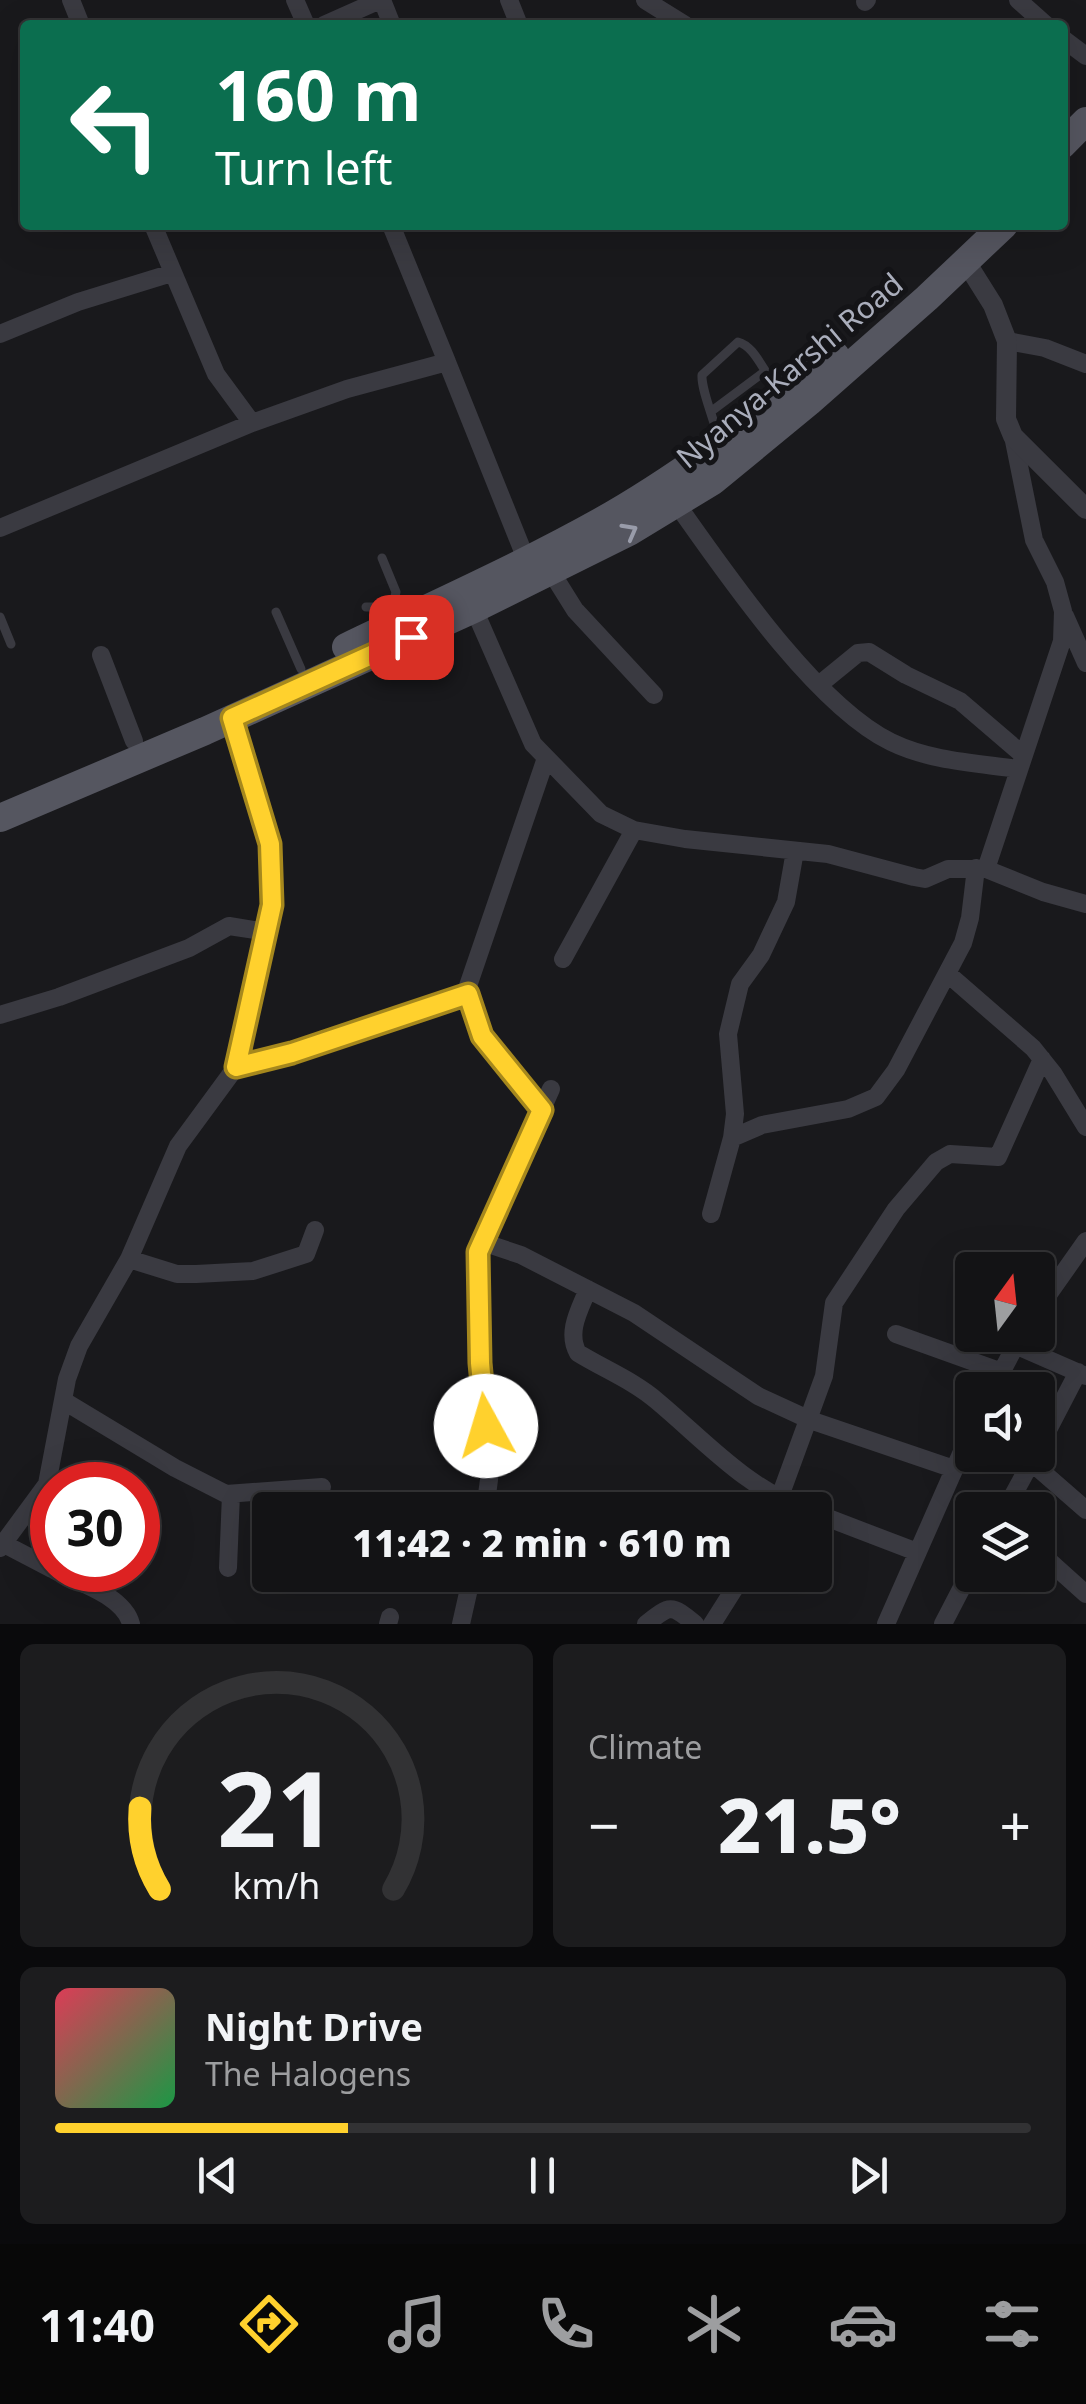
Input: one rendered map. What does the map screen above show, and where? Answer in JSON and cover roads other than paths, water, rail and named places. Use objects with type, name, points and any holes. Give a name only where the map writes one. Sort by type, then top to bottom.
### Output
[{"type":"main road","name":"Nyanya-Karshi Road","points":[[0,798],[309,671],[474,609],[788,394],[853,343],[977,230]]},
{"type":"main road","name":"Nyanya-Karshi Road","points":[[0,818],[232,718],[390,618],[629,532],[712,480],[809,402],[999,230]]},
{"type":"street","points":[[335,20],[381,0]]},
{"type":"street","points":[[645,0],[677,20]]},
{"type":"street","points":[[1018,0],[1040,20]]},
{"type":"street","points":[[155,230],[216,374],[252,423]]},
{"type":"street","points":[[393,230],[447,362],[538,564],[654,695]]},
{"type":"street","points":[[966,262],[993,305],[1007,341],[1006,419],[1034,540],[1086,663]]},
{"type":"street","points":[[0,334],[78,302],[172,273]]},
{"type":"street","points":[[1007,341],[1045,348],[1086,364]]},
{"type":"street","points":[[0,528],[252,423],[348,389],[447,362]]},
{"type":"street","points":[[1013,436],[1086,509]]},
{"type":"street","points":[[676,503],[761,617],[820,684],[859,719],[892,743],[938,758],[1020,762]]},
{"type":"street","points":[[474,609],[533,744],[600,814],[634,830],[828,854],[925,879],[948,868],[981,868],[1086,904]]},
{"type":"street","points":[[732,1138],[762,1125],[848,1109],[876,1097],[896,1070],[948,974],[970,918],[981,868],[1062,641],[1063,611]]},
{"type":"street","points":[[820,684],[858,653],[869,652],[960,701],[1020,762]]},
{"type":"street","points":[[101,655],[134,741]]},
{"type":"street","points":[[30,1559],[2,1546],[47,1484],[79,1346],[129,1259],[178,1146],[236,1067],[242,1046],[251,987],[272,905],[270,844],[232,718]]},
{"type":"street","points":[[542,1110],[482,1036],[468,994],[471,969],[546,758]]},
{"type":"street","points":[[562,959],[634,830]]},
{"type":"street","points":[[710,1214],[735,1114],[728,1034],[740,984],[762,954],[786,902],[795,851]]},
{"type":"street","points":[[0,1014],[58,997],[189,948],[229,926],[267,932]]},
{"type":"street","points":[[948,974],[1042,1059],[1086,1127]]},
{"type":"street","points":[[236,1067],[292,1053],[468,994]]},
{"type":"street","points":[[782,1492],[826,1366],[834,1303],[896,1209],[936,1162],[950,1154],[998,1157],[1042,1059]]},
{"type":"street","points":[[487,1492],[490,1472],[476,1261],[551,1089]]},
{"type":"street","points":[[129,1259],[178,1274],[253,1270],[306,1254],[315,1230]]},
{"type":"street","points":[[1055,1284],[1086,1241]]},
{"type":"street","points":[[482,1242],[521,1255],[634,1313],[758,1396],[810,1420],[954,1469],[886,1624]]},
{"type":"street","points":[[588,1289],[573,1328],[578,1353],[656,1400],[761,1492]]},
{"type":"street","points":[[896,1334],[1002,1372],[1012,1352]]},
{"type":"street","points":[[1041,1352],[1082,1374],[1055,1420]]},
{"type":"street","points":[[64,1401],[176,1468],[232,1494],[322,1487]]},
{"type":"street","points":[[1050,1472],[1086,1510]]},
{"type":"street","points":[[228,1568],[232,1494]]},
{"type":"street","points":[[832,1520],[918,1552]]},
{"type":"street","points":[[1055,1566],[1086,1594]]},
{"type":"street","points":[[96,1592],[126,1611],[132,1624]]},
{"type":"street","points":[[461,1624],[468,1592]]},
{"type":"street","points":[[712,1624],[732,1592]]},
{"type":"street","points":[[943,1624],[960,1592]]},
{"type":"street","points":[[646,1624],[666,1608],[673,1608],[695,1624]]},
{"type":"lane","points":[[720,444],[702,375],[738,342],[747,346],[772,384],[788,394]]},
{"type":"lane","points":[[712,410],[764,372]]},
{"type":"lane","points":[[382,558],[396,592],[390,618]]},
{"type":"lane","points":[[366,608],[382,607],[390,618]]},
{"type":"lane","points":[[276,612],[309,671]]},
{"type":"lane","points":[[0,617],[12,644]]}]
